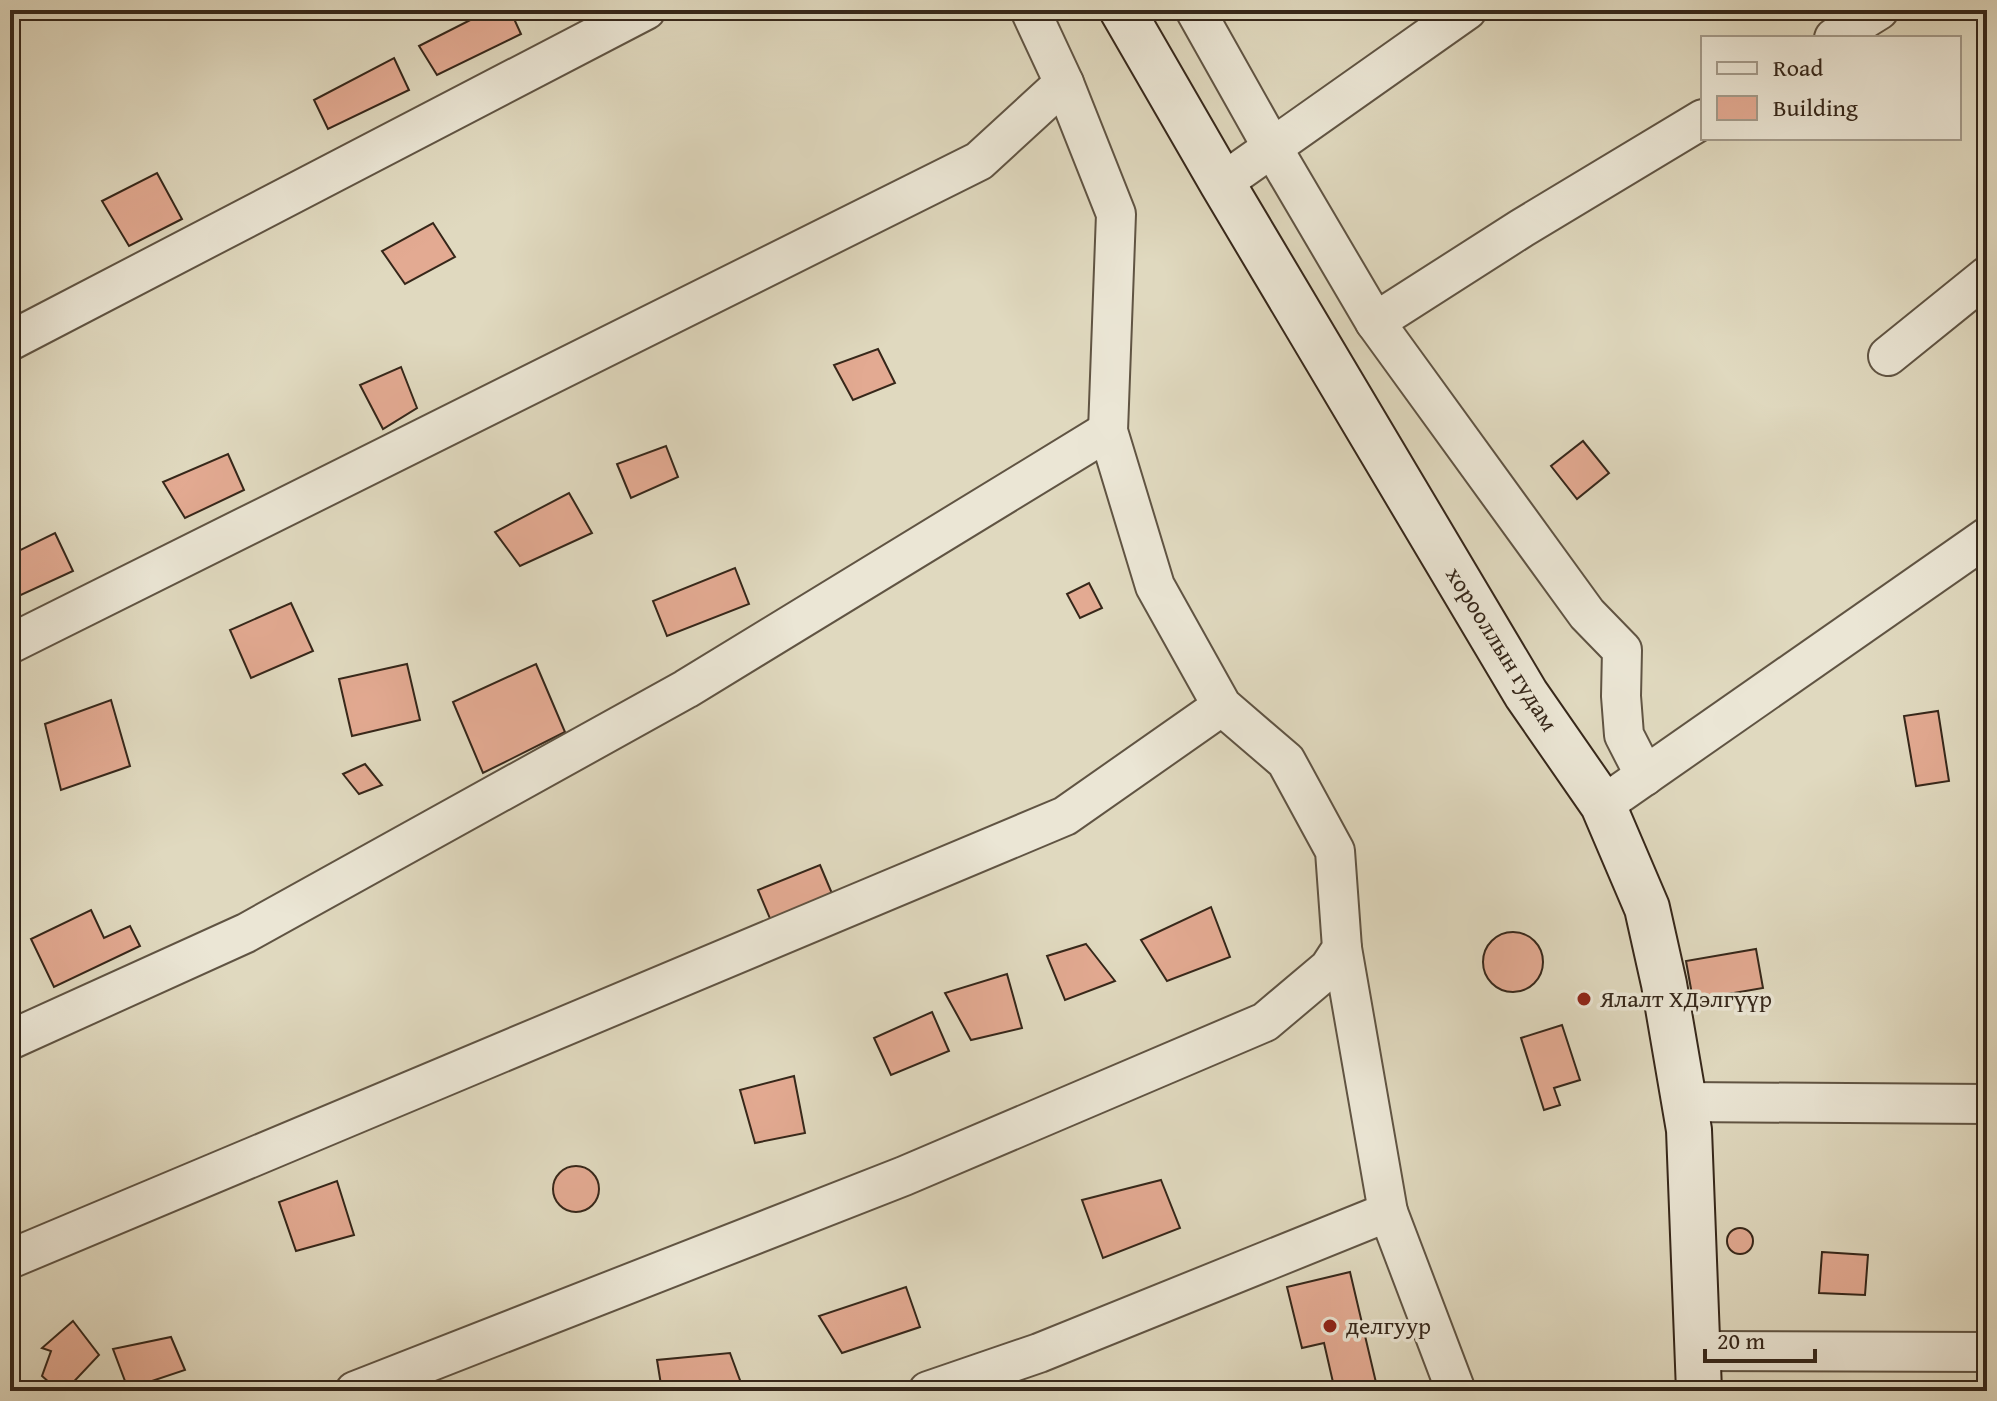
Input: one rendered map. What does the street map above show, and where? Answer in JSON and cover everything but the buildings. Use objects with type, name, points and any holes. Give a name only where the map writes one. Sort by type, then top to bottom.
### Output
[{"type":"main road","name":"хорооллын гудам","points":[[1122,10],[1526,694],[1603,805],[1647,908],[1664,984],[1689,1130],[1699,1371]]},
{"type":"street","points":[[10,341],[646,10]]},
{"type":"street","points":[[1030,10],[1064,83],[1116,214],[1108,431],[1155,586],[1222,706],[1286,761],[1335,851],[1342,948],[1388,1212],[1456,1391]]},
{"type":"street","points":[[1195,10],[1375,322],[1587,614],[1622,650],[1624,735],[1645,776]]},
{"type":"street","points":[[1222,183],[1467,10]]},
{"type":"street","points":[[1837,36],[1879,10]]},
{"type":"street","points":[[10,644],[979,161],[1064,83]]},
{"type":"street","points":[[1375,322],[1522,228],[1701,120]]},
{"type":"street","points":[[1888,356],[1987,276]]},
{"type":"street","points":[[10,1040],[246,933],[686,689],[1108,431]]},
{"type":"street","points":[[1603,805],[1987,537]]},
{"type":"street","points":[[10,1259],[1065,816],[1222,706]]},
{"type":"street","points":[[355,1391],[904,1176],[1265,1022],[1329,968],[1342,948]]},
{"type":"street","points":[[1684,1102],[1987,1104]]},
{"type":"street","points":[[928,1391],[1039,1353],[1388,1212]]},
{"type":"street","name":"хорооллын гудам","points":[[1699,1371],[1987,1352]]},
{"type":"place","name":"Ялалт ХДэлгүүр","points":[[1584,999]]},
{"type":"place","name":"делгуур","points":[[1330,1326]]}]
